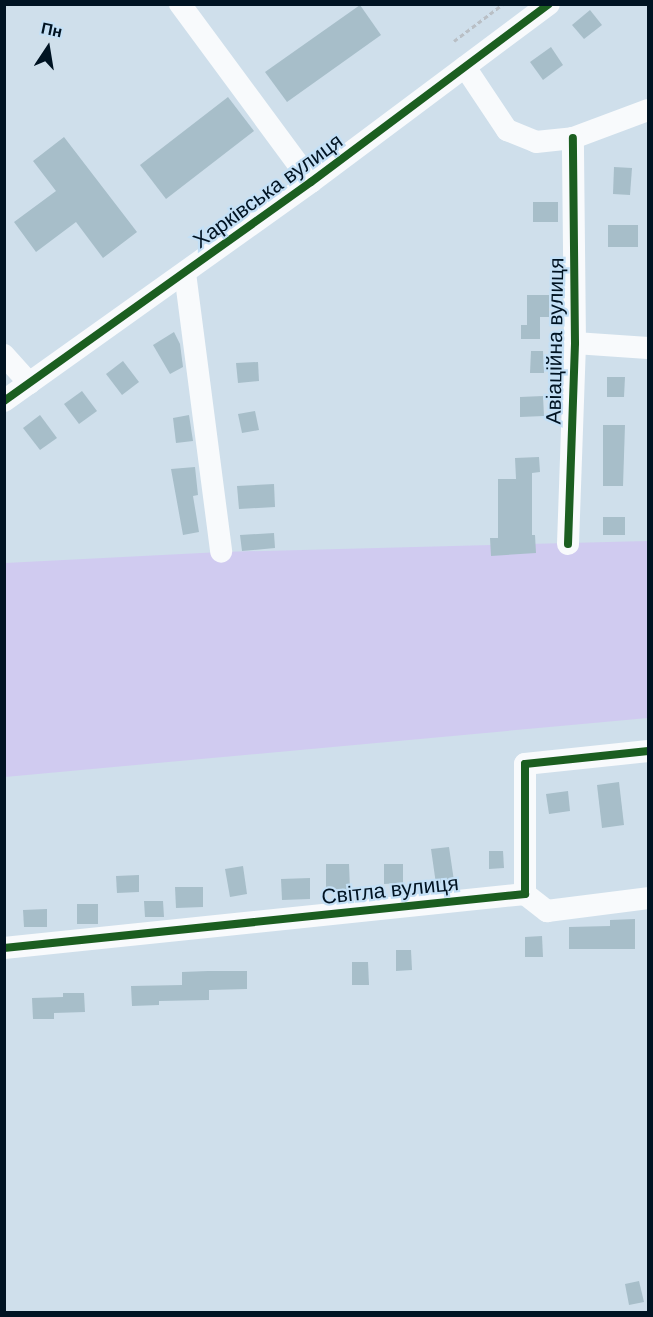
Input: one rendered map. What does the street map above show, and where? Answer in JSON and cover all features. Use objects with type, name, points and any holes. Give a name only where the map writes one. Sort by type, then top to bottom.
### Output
[{"type":"street","points":[[180,4],[311,182]]},
{"type":"street","name":"Харківська вулиця","points":[[4,401],[311,182],[549,4]]},
{"type":"street","points":[[465,67],[507,130],[536,142],[573,138],[648,110]]},
{"type":"street","name":"Авіаційна вулиця","points":[[568,544],[575,343],[573,138]]},
{"type":"street","points":[[185,273],[221,552]]},
{"type":"street","points":[[575,343],[648,348]]},
{"type":"street","points":[[4,355],[29,383]]},
{"type":"street","points":[[648,751],[525,764],[525,894],[547,911],[648,898]]},
{"type":"street","name":"Світла вулиця","points":[[4,948],[525,894]]},
{"type":"path","points":[[454,41],[502,4]]},
{"type":"shaded area","points":[[648,541],[648,718],[5,777],[5,563],[221,552]]},
{"type":"building","points":[[360,5],[381,35],[287,102],[265,72]]},
{"type":"building","points":[[590,10],[602,25],[584,39],[572,25]]},
{"type":"building","points":[[551,47],[563,65],[543,80],[530,62]]},
{"type":"building","points":[[228,97],[254,131],[166,199],[140,165]]},
{"type":"building","points":[[64,137],[137,232],[103,258],[76,222],[36,252],[14,222],[56,191],[33,161]]},
{"type":"building","points":[[614,167],[632,168],[630,195],[613,194]]},
{"type":"building","points":[[533,202],[558,202],[558,222],[533,222]]},
{"type":"building","points":[[608,225],[638,225],[638,247],[608,247]]},
{"type":"building","points":[[527,295],[549,295],[549,317],[540,317],[540,339],[521,339],[521,325],[527,325]]},
{"type":"building","points":[[174,332],[180,344],[183,367],[170,374],[153,345]]},
{"type":"building","points":[[531,351],[543,351],[544,373],[530,373]]},
{"type":"building","points":[[123,361],[139,382],[122,395],[106,374]]},
{"type":"building","points":[[258,362],[259,381],[238,383],[236,363]]},
{"type":"building","points":[[607,377],[625,377],[624,397],[607,397]]},
{"type":"building","points":[[82,391],[97,411],[79,424],[64,404]]},
{"type":"building","points":[[543,396],[544,416],[520,417],[520,397]]},
{"type":"building","points":[[255,411],[259,430],[242,433],[238,414]]},
{"type":"building","points":[[40,415],[57,438],[40,450],[23,428]]},
{"type":"building","points":[[189,415],[193,441],[176,443],[173,418]]},
{"type":"building","points":[[603,425],[625,425],[623,486],[603,486]]},
{"type":"building","points":[[539,457],[540,472],[532,473],[532,535],[535,535],[536,553],[491,556],[490,538],[498,538],[498,479],[516,479],[515,458]]},
{"type":"building","points":[[195,467],[198,495],[193,496],[199,532],[183,535],[171,469]]},
{"type":"building","points":[[274,484],[275,507],[239,509],[237,486]]},
{"type":"building","points":[[603,517],[625,517],[625,535],[603,535]]},
{"type":"building","points":[[274,533],[275,548],[242,551],[240,535]]},
{"type":"building","points":[[619,782],[624,825],[602,828],[597,785]]},
{"type":"building","points":[[568,791],[570,811],[549,814],[546,794]]},
{"type":"building","points":[[449,847],[454,881],[436,884],[431,849]]},
{"type":"building","points":[[489,851],[503,851],[504,868],[489,869]]},
{"type":"building","points":[[326,864],[349,864],[350,890],[326,890]]},
{"type":"building","points":[[384,864],[403,864],[403,883],[384,884]]},
{"type":"building","points":[[243,866],[247,894],[230,897],[225,869]]},
{"type":"building","points":[[139,875],[139,892],[117,893],[116,876]]},
{"type":"building","points":[[310,878],[310,899],[282,900],[281,879]]},
{"type":"building","points":[[175,887],[203,887],[203,907],[176,908]]},
{"type":"building","points":[[144,901],[163,901],[164,917],[145,917]]},
{"type":"building","points":[[77,904],[98,904],[98,924],[77,924]]},
{"type":"building","points":[[47,909],[47,927],[24,927],[23,910]]},
{"type":"building","points":[[635,919],[635,949],[569,949],[569,927],[610,926],[610,920]]},
{"type":"building","points":[[542,936],[543,957],[525,957],[525,937]]},
{"type":"building","points":[[396,950],[411,950],[412,970],[396,971]]},
{"type":"building","points":[[352,962],[368,962],[369,985],[352,985]]},
{"type":"building","points":[[247,971],[247,989],[209,990],[209,1000],[159,1001],[159,1005],[132,1006],[131,986],[182,985],[182,972]]},
{"type":"building","points":[[63,993],[84,993],[85,1012],[54,1013],[54,1019],[33,1019],[32,998],[63,997]]},
{"type":"building","points":[[639,1281],[644,1302],[629,1305],[625,1284]]},
{"type":"cycle path","points":[[4,401],[311,182],[549,4]]},
{"type":"cycle path","points":[[568,544],[575,343],[573,138]]},
{"type":"cycle path","points":[[4,948],[525,894],[525,764],[648,751]]}]
